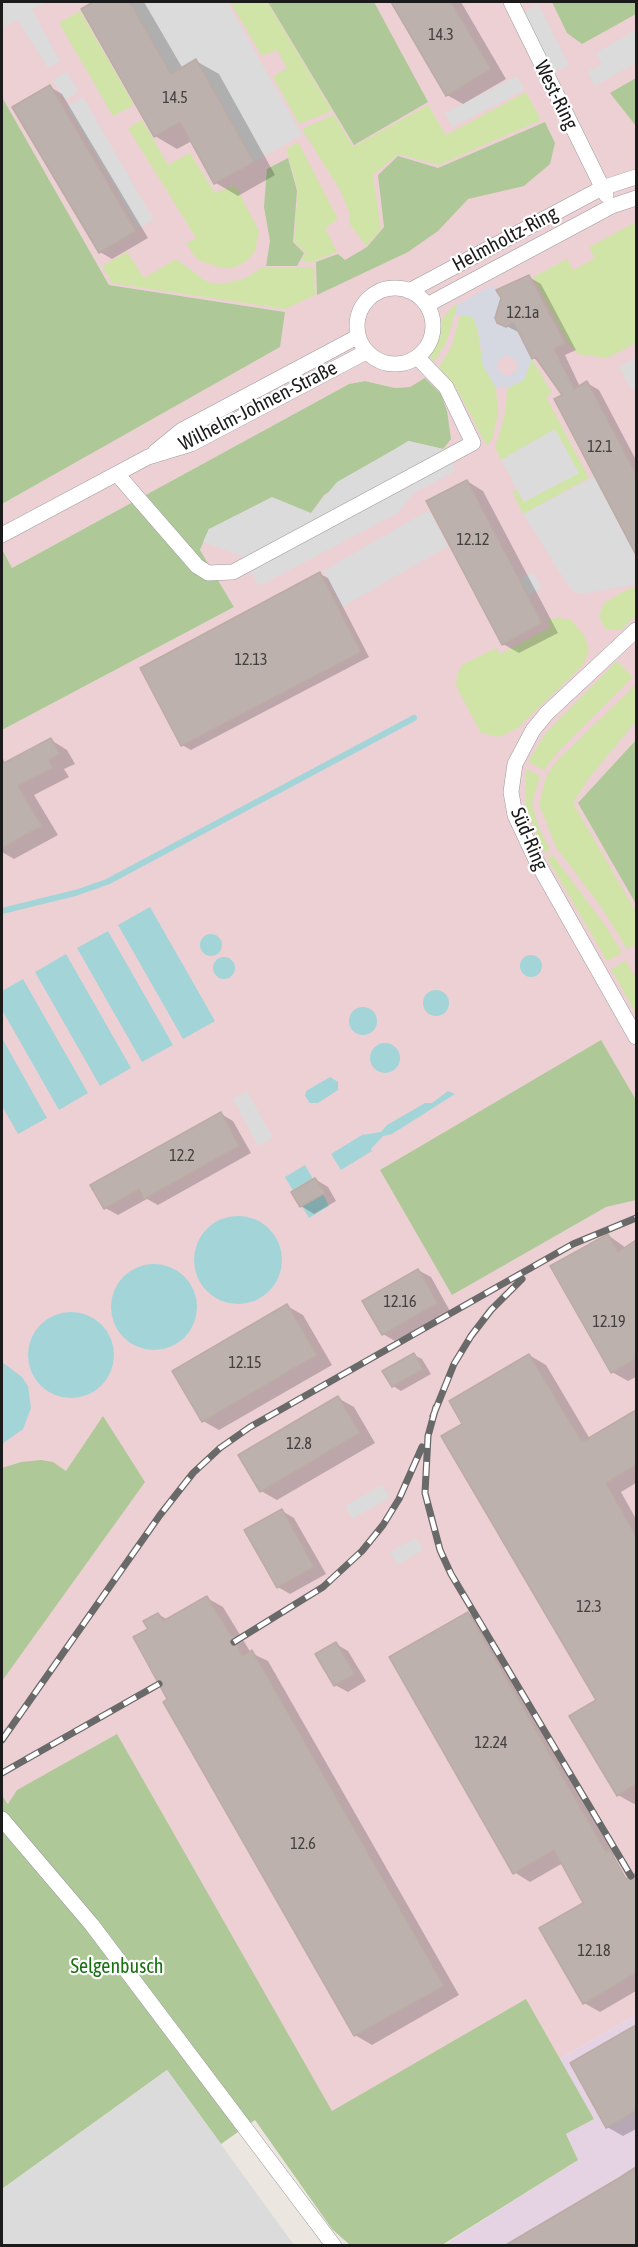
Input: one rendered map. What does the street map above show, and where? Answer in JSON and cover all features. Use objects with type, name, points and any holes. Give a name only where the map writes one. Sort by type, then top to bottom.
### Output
[{"type":"street","name":"West-Ring","points":[[511,2],[602,188]]},
{"type":"street","name":"Helmholtz-Ring","points":[[409,291],[602,188],[636,177]]},
{"type":"street","points":[[602,188],[612,206]]},
{"type":"street","name":"Helmholtz-Ring","points":[[427,305],[612,206],[636,198]]},
{"type":"street","points":[[397,288],[409,291],[427,305],[432,317],[433,332],[427,346],[417,357],[402,364],[384,363],[366,352],[357,337],[359,315],[364,303],[385,290],[397,288]]},
{"type":"street","name":"Wilhelm-Johnen-Straße","points":[[2,535],[148,457],[182,430],[357,337]]},
{"type":"street","name":"Wilhelm-Johnen-Straße","points":[[148,457],[191,444],[366,352]]},
{"type":"street","points":[[117,474],[197,566],[208,573],[233,572],[473,443],[446,387],[417,357]]},
{"type":"street","name":"Süd-Ring","points":[[636,630],[547,713],[533,730],[515,764],[511,792],[515,815],[537,862],[636,1037]]},
{"type":"street","points":[[2,1819],[92,1925],[334,2246]]},
{"type":"shaded area","points":[[2,2],[636,2],[636,2015],[559,2059],[442,2245],[350,2245],[332,2229],[255,2119],[2,1795],[2,730],[234,607],[200,550],[209,529],[410,387],[395,388],[365,381],[349,384],[12,568],[2,549],[2,504],[279,347],[285,312],[109,285],[2,97]]},
{"type":"shaded area","points":[[2,2],[49,2],[32,9],[60,61],[48,68],[17,19],[2,28]]},
{"type":"shaded area","points":[[130,2],[227,2],[302,135],[254,162],[197,60],[171,73]]},
{"type":"shaded area","points":[[538,4],[569,65],[547,76],[518,16]]},
{"type":"shaded area","points":[[636,30],[636,63],[595,86],[587,72],[602,64],[596,53]]},
{"type":"shaded area","points":[[67,72],[79,91],[65,101],[53,80]]},
{"type":"shaded area","points":[[517,76],[524,90],[452,127],[445,113]]},
{"type":"shaded area","points":[[83,97],[154,220],[138,228],[67,106]]},
{"type":"shaded area","points":[[493,285],[504,304],[498,308],[495,318],[497,323],[506,327],[514,323],[532,359],[524,380],[508,388],[496,388],[483,366],[479,334],[473,317],[455,314],[458,304]],"holes":[[[504,356],[513,358],[517,363],[517,369],[509,376],[502,374],[498,369],[498,363]]]},
{"type":"shaded area","points":[[636,358],[636,388],[632,390],[619,367]]},
{"type":"shaded area","points":[[555,429],[579,473],[524,502],[501,460]]},
{"type":"shaded area","points":[[409,441],[443,449],[455,471],[414,493],[398,513],[259,586],[241,556],[203,542],[209,529],[272,497],[311,513],[337,482]]},
{"type":"shaded area","points":[[595,476],[636,555],[636,584],[581,594],[574,592],[566,582],[523,514]]},
{"type":"shaded area","points":[[429,510],[448,546],[342,607],[323,571]]},
{"type":"shaded area","points":[[533,572],[542,588],[528,596],[519,579]]},
{"type":"shaded area","points":[[247,1091],[273,1138],[258,1146],[233,1099]]},
{"type":"shaded area","points":[[382,1485],[390,1498],[352,1519],[345,1506]]},
{"type":"shaded area","points":[[416,1538],[423,1550],[397,1565],[390,1552]]},
{"type":"shaded area","points":[[636,2015],[636,2245],[442,2246],[578,2160],[566,2134],[594,2119],[559,2059]]},
{"type":"shaded area","points":[[167,2070],[294,2245],[2,2245],[2,2189]]},
{"type":"green space","points":[[230,2],[267,2],[332,111],[299,124],[273,77],[287,68],[277,50],[262,56]]},
{"type":"green space","points":[[268,2],[374,2],[428,102],[354,145]]},
{"type":"green space","points":[[552,2],[636,2],[636,14],[582,44],[567,33]]},
{"type":"green space","points":[[80,11],[134,105],[113,116],[59,23]]},
{"type":"green space","points":[[636,78],[636,126],[610,93]]},
{"type":"green space","points":[[526,92],[541,120],[439,165],[398,154],[373,175],[381,229],[366,246],[349,223],[350,214],[340,190],[302,129],[334,115],[353,147],[428,105],[446,135]]},
{"type":"green space","points":[[2,97],[109,285],[285,312],[280,347],[2,504]]},
{"type":"green space","points":[[142,120],[168,165],[190,153],[215,193],[235,185],[259,231],[255,251],[247,261],[233,268],[222,268],[200,261],[192,253],[187,243],[196,238],[128,128]]},
{"type":"green space","points":[[545,122],[555,143],[550,164],[524,186],[468,199],[438,231],[408,252],[317,295],[316,262],[338,254],[345,260],[367,247],[384,227],[378,175],[398,156],[438,168]]},
{"type":"green space","points":[[298,142],[338,219],[325,228],[337,252],[309,263],[301,260],[306,253],[294,241],[298,190],[286,149]]},
{"type":"green space","points":[[288,158],[297,191],[293,242],[304,253],[297,266],[266,266],[270,241],[264,207],[267,169]]},
{"type":"green space","points":[[636,222],[636,343],[607,358],[578,354],[568,343],[533,277],[567,259],[573,270],[595,258],[589,247]]},
{"type":"green space","points":[[127,252],[144,278],[176,259],[207,282],[222,284],[246,278],[261,268],[314,267],[315,295],[285,309],[112,283],[102,266]]},
{"type":"green space","points":[[458,304],[446,343],[434,362],[429,356],[439,341],[443,317]]},
{"type":"green space","points":[[465,314],[473,317],[477,326],[483,366],[496,388],[498,414],[492,440],[486,445],[457,389],[439,367],[452,345],[460,316]]},
{"type":"green space","points":[[532,359],[552,393],[546,397],[589,478],[523,514],[512,491],[516,490],[524,502],[578,473],[555,429],[501,460],[495,447],[504,418],[508,388]]},
{"type":"green space","points":[[425,378],[441,394],[447,411],[451,439],[443,449],[408,441],[324,495],[311,513],[209,529],[200,550],[234,607],[2,730],[2,549],[12,568],[349,384],[365,381],[395,388],[410,387]]},
{"type":"green space","points":[[636,587],[636,615],[621,630],[606,630],[599,617],[604,603]]},
{"type":"green space","points":[[549,619],[571,620],[584,635],[589,650],[584,664],[518,728],[499,737],[481,733],[456,686],[457,675],[462,665],[496,648],[500,654],[551,627],[547,621]]},
{"type":"green space","points":[[617,661],[633,677],[558,752],[544,770],[528,762],[545,734]]},
{"type":"green space","points":[[636,684],[636,721],[589,778],[573,803],[636,912],[636,944],[627,949],[601,907],[556,847],[539,804],[546,777],[556,762]]},
{"type":"green space","points":[[636,740],[636,904],[578,803]]},
{"type":"green space","points":[[526,769],[540,776],[532,804],[539,828],[550,849],[544,853],[526,809]]},
{"type":"green space","points":[[553,855],[607,928],[622,953],[607,961],[547,858]]},
{"type":"green space","points":[[626,961],[636,979],[636,1014],[611,969]]},
{"type":"green space","points":[[601,1040],[636,1100],[636,1200],[606,1207],[452,1295],[380,1170]]},
{"type":"green space","points":[[103,1416],[145,1482],[2,1681],[2,1468],[21,1462],[41,1460],[53,1462],[66,1471]]},
{"type":"green space","name":"Selgenbusch","points":[[117,1734],[332,2111],[526,1999],[594,2119],[566,2134],[578,2160],[442,2245],[350,2245],[332,2229],[255,2120],[221,2144],[167,2070],[2,2189],[2,1795],[8,1804],[17,1790]]},
{"type":"water","points":[[150,907],[215,1021],[183,1039],[118,925]]},
{"type":"water","points":[[108,931],[173,1045],[142,1062],[77,948]]},
{"type":"water","points":[[211,934],[219,937],[222,945],[219,953],[211,956],[203,953],[200,945],[203,937]]},
{"type":"water","points":[[66,954],[131,1068],[100,1086],[35,972]]},
{"type":"water","points":[[531,955],[539,958],[542,966],[539,974],[531,977],[523,974],[520,966],[523,958]]},
{"type":"water","points":[[224,957],[232,960],[235,968],[232,976],[224,979],[216,976],[213,968],[216,960]]},
{"type":"water","points":[[23,979],[88,1093],[59,1110],[2,1010],[2,991]]},
{"type":"water","points":[[436,990],[445,994],[449,1003],[445,1012],[436,1016],[427,1012],[423,1003],[427,994]]},
{"type":"water","points":[[363,1007],[373,1011],[377,1021],[373,1031],[363,1035],[353,1031],[349,1021],[353,1011]]},
{"type":"water","points":[[2,1038],[47,1118],[18,1134],[2,1106]]},
{"type":"water","points":[[385,1043],[391,1044],[399,1052],[399,1064],[391,1072],[385,1073],[379,1072],[371,1064],[370,1058],[371,1052],[379,1044]]},
{"type":"water","points":[[330,1077],[338,1082],[338,1090],[318,1103],[310,1103],[305,1096],[306,1091]]},
{"type":"water","points":[[448,1091],[455,1094],[392,1134],[383,1136],[371,1149],[372,1151],[341,1170],[331,1154],[362,1135],[381,1132],[387,1125],[425,1103],[432,1103]]},
{"type":"water","points":[[305,1165],[313,1179],[293,1191],[285,1177]]},
{"type":"water","points":[[323,1194],[329,1206],[309,1218],[302,1206]]},
{"type":"water","points":[[238,1216],[255,1220],[269,1229],[278,1243],[282,1260],[278,1277],[269,1291],[255,1300],[238,1304],[221,1300],[207,1291],[198,1277],[194,1260],[198,1243],[207,1229],[221,1220]]},
{"type":"water","points":[[154,1264],[171,1267],[185,1276],[194,1290],[197,1307],[194,1324],[185,1338],[171,1347],[154,1350],[137,1347],[123,1338],[114,1324],[111,1307],[114,1290],[123,1276],[137,1267]]},
{"type":"water","points":[[71,1312],[88,1315],[102,1324],[111,1338],[114,1355],[111,1372],[102,1386],[88,1395],[71,1398],[54,1395],[40,1386],[31,1372],[28,1355],[31,1338],[40,1324],[54,1315]]},
{"type":"water","points":[[2,1362],[22,1377],[28,1386],[31,1408],[23,1429],[2,1444]]},
{"type":"building","points":[[93,2],[130,2],[171,74],[196,59],[254,162],[214,184],[180,122],[154,137],[81,9]]},
{"type":"building","points":[[391,2],[451,2],[491,69],[446,96]]},
{"type":"building","points":[[50,85],[136,231],[99,253],[12,107]]},
{"type":"building","points":[[529,275],[565,343],[554,349],[574,389],[587,381],[636,474],[636,555],[554,399],[562,395],[535,357],[532,359],[514,323],[506,327],[497,323],[495,318],[501,298],[496,290]]},
{"type":"building","points":[[467,480],[542,623],[502,645],[426,501]]},
{"type":"building","points":[[320,572],[361,652],[181,746],[140,668]]},
{"type":"building","points":[[51,738],[60,754],[49,760],[53,768],[18,786],[42,826],[2,848],[2,758],[4,763]]},
{"type":"building","points":[[221,1112],[239,1146],[144,1199],[139,1189],[104,1209],[90,1185]]},
{"type":"building","points":[[315,1178],[325,1193],[300,1207],[291,1192]]},
{"type":"building","points":[[608,1234],[618,1252],[636,1240],[636,1359],[611,1373],[550,1266]]},
{"type":"building","points":[[418,1269],[438,1303],[382,1335],[362,1301]]},
{"type":"building","points":[[287,1304],[317,1355],[202,1422],[172,1371]]},
{"type":"building","points":[[414,1353],[423,1369],[392,1387],[382,1371]]},
{"type":"building","points":[[529,1354],[582,1442],[636,1410],[636,1465],[606,1483],[636,1536],[636,1784],[617,1796],[569,1716],[596,1700],[441,1436],[462,1424],[449,1401]]},
{"type":"building","points":[[338,1396],[360,1433],[260,1492],[238,1455]]},
{"type":"building","points":[[282,1509],[314,1567],[277,1588],[244,1530]]},
{"type":"building","points":[[207,1596],[243,1656],[252,1650],[444,1986],[354,2036],[163,1702],[167,1699],[133,1637],[148,1629],[143,1621],[158,1613],[163,1621]]},
{"type":"building","points":[[468,1612],[606,1852],[610,1850],[626,1879],[636,1873],[636,1973],[583,2004],[539,1928],[583,1903],[554,1850],[513,1874],[389,1657]]},
{"type":"building","points":[[336,1642],[355,1674],[334,1686],[315,1654]]},
{"type":"building","points":[[636,2025],[636,2111],[606,2128],[570,2063]]},
{"type":"building","points":[[636,2167],[636,2246],[504,2246],[619,2178]]},
{"type":"waterway","points":[[2,911],[75,893],[107,882],[414,718]]},
{"type":"railway","points":[[2,1740],[160,1515],[193,1473],[220,1448],[250,1427],[573,1244],[636,1218]]},
{"type":"railway","points":[[433,1416],[454,1364],[471,1336],[491,1310],[522,1279]]},
{"type":"railway","points":[[436,1407],[428,1436],[425,1493],[440,1550],[451,1574],[631,1876]]},
{"type":"railway","points":[[234,1642],[323,1587],[362,1551],[383,1525],[399,1499],[422,1447]]},
{"type":"railway","points":[[2,1773],[159,1684]]}]
